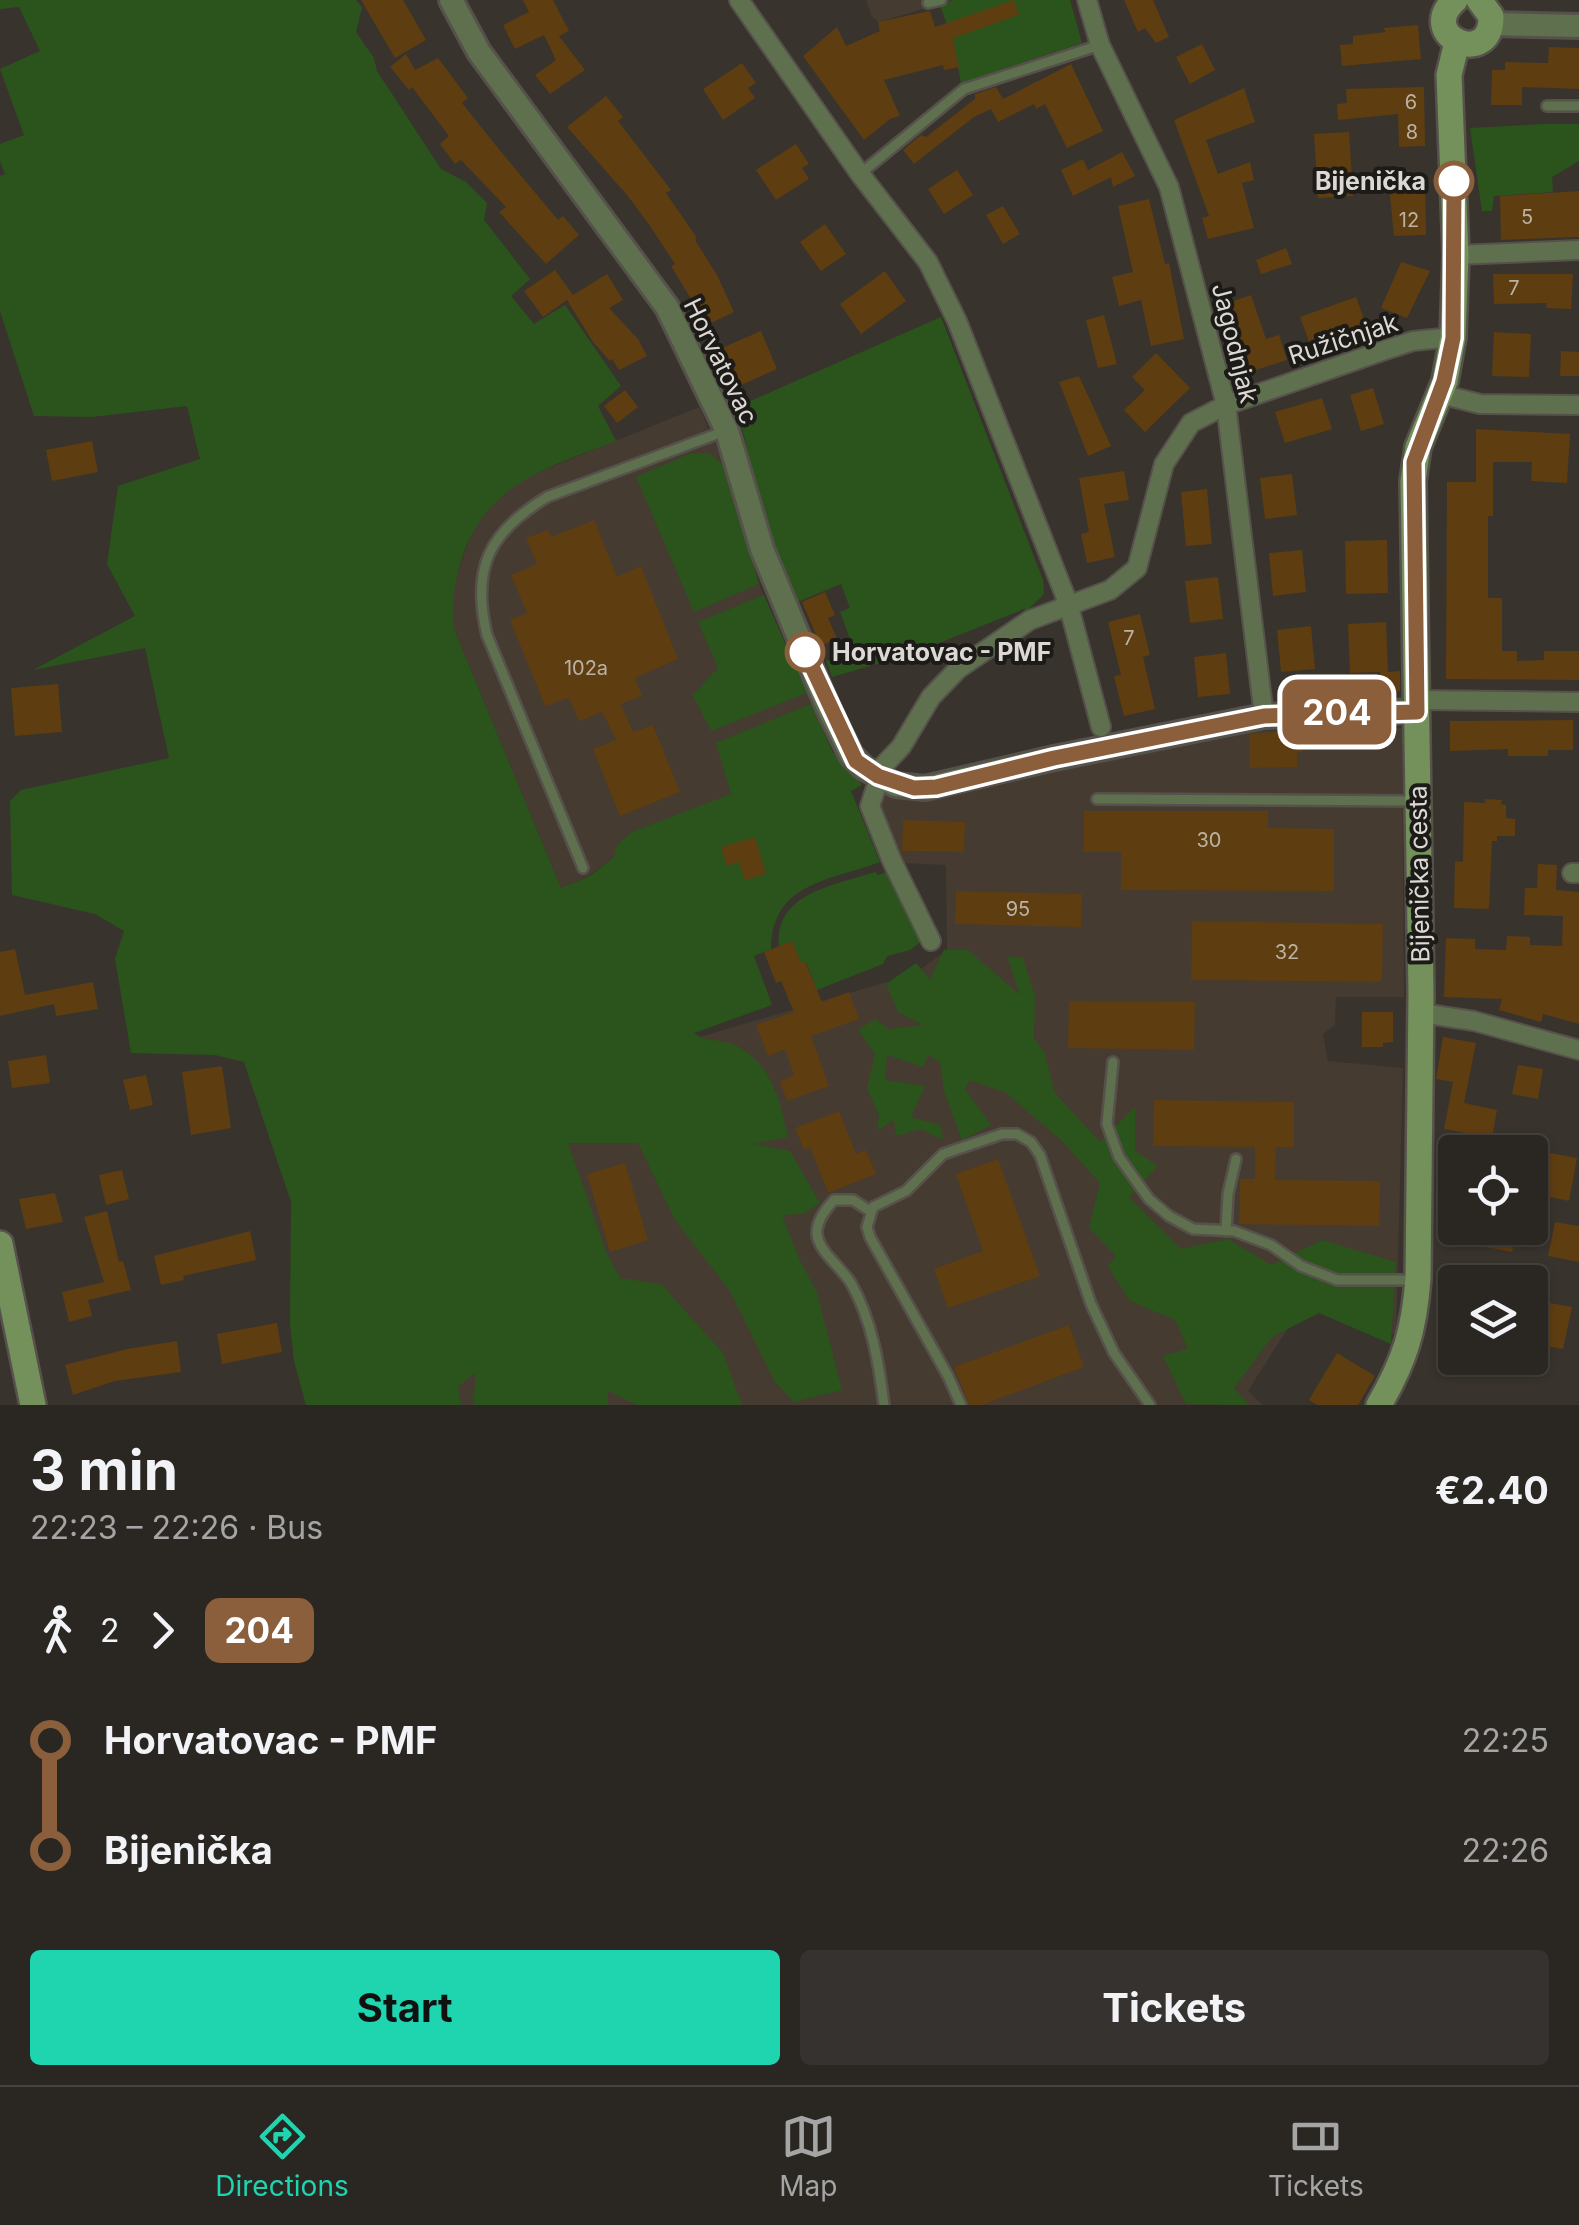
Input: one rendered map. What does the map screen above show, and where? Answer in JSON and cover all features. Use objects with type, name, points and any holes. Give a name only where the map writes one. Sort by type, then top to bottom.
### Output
[{"type":"main road","points":[[1457,42],[1479,42],[1490,31],[1488,8],[1479,0]]},
{"type":"main road","name":"Bijenička cesta","points":[[1380,1405],[1401,1367],[1414,1326],[1418,1280],[1421,1012],[1414,462],[1440,394],[1453,338],[1456,256],[1449,75],[1457,42],[1444,25],[1451,1]]},
{"type":"main road","points":[[0,1244],[7,1315],[34,1405]]},
{"type":"street","name":"Horvatovac","points":[[451,0],[479,52],[670,305],[727,430],[762,550],[821,691],[851,755],[878,776]]},
{"type":"street","points":[[739,0],[916,244],[950,305],[1068,603],[1102,726]]},
{"type":"street","name":"Jagodnjak","points":[[1087,0],[1100,45],[1169,186],[1226,405],[1264,716]]},
{"type":"street","points":[[1492,24],[1579,26]]},
{"type":"street","points":[[1456,256],[1579,250]]},
{"type":"street","name":"Ružičnjak","points":[[878,776],[901,748],[931,698],[958,669],[1030,620],[1110,590],[1137,568],[1164,464],[1191,423],[1226,405],[1398,346],[1453,338]]},
{"type":"street","points":[[1440,394],[1480,404],[1579,405]]},
{"type":"street","points":[[931,941],[872,814],[870,806],[878,776],[896,785],[936,787],[1054,758],[1264,716],[1417,706],[1579,702]]},
{"type":"street","points":[[1421,1012],[1474,1021],[1579,1050]]},
{"type":"lane","points":[[928,3],[940,0]]},
{"type":"lane","points":[[863,171],[964,89],[1100,45]]},
{"type":"lane","points":[[1547,106],[1579,106]]},
{"type":"lane","points":[[583,868],[487,635],[480,581],[490,552],[508,524],[528,508],[547,497],[727,430]]},
{"type":"lane","points":[[1097,800],[1418,800]]},
{"type":"lane","points":[[1113,1062],[1106,1124],[1118,1158],[1149,1199],[1168,1216],[1193,1229],[1226,1231],[1271,1245],[1301,1266],[1337,1280],[1418,1280]]},
{"type":"lane","points":[[870,1210],[906,1190],[943,1154],[1002,1134],[1017,1134],[1032,1142],[1091,1304],[1114,1352],[1150,1405]]},
{"type":"lane","points":[[1226,1231],[1228,1194],[1236,1158]]},
{"type":"lane","points":[[870,1210],[852,1200],[834,1200],[821,1217],[817,1232],[821,1246],[851,1282],[869,1322],[884,1405]]},
{"type":"lane","points":[[870,1210],[870,1237],[961,1405]]},
{"type":"shaded area","points":[[866,0],[954,0],[878,22]]},
{"type":"shaded area","points":[[699,407],[725,466],[759,584],[833,753],[686,813],[589,876],[561,888],[454,629],[451,600],[458,571],[473,528],[497,499],[529,476]]},
{"type":"shaded area","points":[[1402,728],[1404,997],[1336,997],[1335,1025],[1323,1034],[1328,1061],[1403,1068],[1396,1335],[1302,1306],[1248,1391],[1263,1405],[353,1405],[304,992],[669,1046],[914,974],[947,950],[946,865],[900,863],[878,815],[885,792],[917,797],[1247,731]]},
{"type":"green space","points":[[0,0],[356,0],[362,7],[356,32],[374,58],[377,71],[441,169],[466,182],[487,203],[484,220],[530,279],[511,296],[534,324],[565,305],[621,386],[598,406],[616,441],[526,480],[489,509],[475,528],[456,581],[454,629],[561,888],[590,876],[614,857],[617,845],[632,832],[731,794],[716,743],[811,704],[833,753],[838,754],[862,785],[851,791],[880,862],[823,880],[792,897],[774,927],[771,949],[754,956],[772,1005],[694,1033],[745,1051],[772,1083],[788,1137],[754,1144],[790,1151],[820,1203],[803,1214],[782,1215],[817,1293],[842,1390],[794,1402],[775,1382],[730,1291],[675,1220],[638,1143],[568,1143],[606,1252],[620,1278],[661,1284],[723,1353],[742,1405],[637,1405],[608,1391],[608,1405],[473,1405],[476,1372],[458,1387],[461,1405],[306,1405],[294,1361],[290,1324],[291,1202],[244,1062],[215,1055],[131,1053],[115,959],[124,931],[95,914],[12,895],[10,801],[21,790],[169,758],[145,648],[33,670],[135,616],[107,564],[118,486],[200,459],[187,406],[92,417],[34,416],[0,311],[0,176],[5,174],[0,144],[24,135],[0,69],[40,51],[19,7],[0,9]]},
{"type":"green space","points":[[954,0],[1070,0],[1082,43],[961,83],[953,41],[940,5]]},
{"type":"green space","points":[[1579,124],[1579,161],[1552,177],[1553,192],[1494,196],[1492,211],[1482,211],[1470,128]]},
{"type":"green space","points":[[941,317],[1043,580],[1044,594],[1027,611],[914,653],[832,677],[826,661],[855,652],[840,612],[850,608],[841,584],[795,603],[767,531],[737,407]]},
{"type":"green space","points":[[709,453],[725,466],[759,584],[694,612],[636,477],[689,454]]},
{"type":"green space","points":[[764,595],[807,693],[711,731],[693,695],[718,668],[698,622]]},
{"type":"green space","points":[[890,871],[923,940],[910,950],[887,956],[883,964],[817,990],[806,962],[801,963],[779,946],[786,914],[810,894],[826,887]]},
{"type":"green space","points":[[944,950],[968,950],[1020,995],[1007,956],[1023,958],[1035,996],[1034,1038],[1044,1052],[1055,1093],[1100,1142],[1135,1107],[1135,1151],[1158,1166],[1129,1197],[1181,1249],[1228,1239],[1271,1265],[1322,1240],[1396,1262],[1391,1344],[1319,1313],[1272,1337],[1234,1388],[1249,1405],[1186,1404],[1163,1356],[1188,1349],[1175,1320],[1130,1301],[1108,1266],[1116,1256],[1089,1228],[1100,1183],[1062,1141],[1006,1093],[970,1080],[965,1089],[991,1125],[962,1140],[944,1091],[940,1062],[928,1055],[923,1067],[887,1055],[885,1080],[925,1086],[911,1117],[940,1125],[944,1140],[920,1129],[897,1136],[893,1120],[877,1131],[879,1116],[867,1088],[875,1054],[858,1030],[875,1019],[889,1029],[923,1025],[898,1012],[886,984],[916,963],[930,979]]},
{"type":"building","points":[[361,0],[403,0],[426,40],[395,58]]},
{"type":"building","points":[[523,0],[553,0],[569,31],[559,36],[585,70],[550,94],[535,75],[556,60],[544,35],[515,49],[503,25],[529,12]]},
{"type":"building","points":[[1014,0],[1019,15],[953,38],[959,67],[944,70],[943,65],[884,80],[900,116],[890,119],[864,140],[803,56],[837,27],[846,46],[880,31],[878,22],[930,11],[935,27]]},
{"type":"building","points":[[1124,0],[1153,0],[1169,37],[1156,43],[1145,28],[1138,32]]},
{"type":"building","points":[[1418,25],[1421,59],[1342,66],[1340,45],[1353,44],[1353,36]]},
{"type":"building","points":[[1202,44],[1215,70],[1190,84],[1176,57]]},
{"type":"building","points":[[1549,47],[1579,48],[1579,89],[1522,87],[1522,105],[1491,105],[1492,70],[1505,70],[1505,62],[1548,63]]},
{"type":"building","points":[[406,54],[415,70],[438,58],[468,98],[462,103],[558,220],[563,216],[579,235],[546,264],[499,212],[506,207],[461,160],[455,164],[440,144],[449,136],[412,87],[409,90],[390,67]]},
{"type":"building","points":[[742,63],[756,83],[748,88],[755,98],[723,120],[703,89]]},
{"type":"building","points":[[1071,64],[1103,131],[1067,148],[1045,104],[1036,109],[1034,104],[998,122],[991,109],[974,117],[914,164],[903,150],[975,99],[975,94],[996,87],[1003,99]]},
{"type":"building","points":[[1424,87],[1425,146],[1399,147],[1398,114],[1338,120],[1337,104],[1347,103],[1346,89]]},
{"type":"building","points":[[1244,88],[1255,122],[1206,140],[1218,174],[1250,162],[1254,180],[1242,183],[1254,228],[1208,239],[1202,218],[1209,216],[1174,120]]},
{"type":"building","points":[[606,96],[623,117],[618,121],[671,190],[666,193],[697,238],[734,312],[707,325],[648,223],[567,127]]},
{"type":"building","points":[[1349,132],[1353,196],[1318,198],[1314,134]]},
{"type":"building","points":[[796,144],[809,164],[802,168],[809,179],[776,200],[756,170]]},
{"type":"building","points":[[1122,152],[1135,176],[1113,187],[1111,177],[1073,196],[1061,170],[1083,159],[1088,170]]},
{"type":"building","points":[[957,170],[973,195],[944,214],[928,189]]},
{"type":"building","points":[[1425,175],[1426,235],[1394,236],[1388,176]]},
{"type":"building","points":[[1579,191],[1579,237],[1501,240],[1500,196]]},
{"type":"building","points":[[1149,199],[1165,264],[1169,263],[1184,339],[1151,346],[1141,300],[1119,306],[1112,277],[1133,272],[1118,206]]},
{"type":"building","points":[[1003,206],[1020,234],[1003,244],[986,215]]},
{"type":"building","points":[[825,224],[846,254],[821,271],[800,242]]},
{"type":"building","points":[[1286,248],[1292,264],[1261,274],[1256,260]]},
{"type":"building","points":[[1401,262],[1430,271],[1407,318],[1381,308]]},
{"type":"building","points":[[555,270],[573,295],[607,274],[623,300],[609,308],[638,339],[647,356],[619,370],[593,342],[567,300],[543,317],[524,291]]},
{"type":"building","points":[[885,271],[906,301],[861,334],[840,304]]},
{"type":"building","points":[[1493,274],[1573,274],[1571,309],[1546,308],[1547,303],[1494,304]]},
{"type":"building","points":[[1251,295],[1266,339],[1279,335],[1287,360],[1246,373],[1219,306]]},
{"type":"building","points":[[1356,297],[1367,327],[1311,347],[1300,317]]},
{"type":"building","points":[[1104,315],[1117,364],[1098,368],[1086,320]]},
{"type":"building","points":[[761,331],[777,369],[739,386],[722,348]]},
{"type":"building","points":[[1494,332],[1531,334],[1529,377],[1492,376]]},
{"type":"building","points":[[1561,351],[1579,352],[1579,376],[1560,376]]},
{"type":"building","points":[[1156,353],[1190,388],[1145,432],[1124,410],[1145,390],[1132,377]]},
{"type":"building","points":[[1079,376],[1111,446],[1088,456],[1059,382]]},
{"type":"building","points":[[1373,388],[1384,424],[1361,431],[1350,395]]},
{"type":"building","points":[[625,390],[638,407],[617,423],[604,406]]},
{"type":"building","points":[[1322,398],[1332,429],[1285,443],[1275,412]]},
{"type":"building","points":[[1476,429],[1570,434],[1567,483],[1531,481],[1532,462],[1493,462],[1493,516],[1488,516],[1488,598],[1502,598],[1502,651],[1517,651],[1517,661],[1544,660],[1544,651],[1579,651],[1579,680],[1446,679],[1447,482],[1476,482]]},
{"type":"building","points":[[92,441],[98,472],[52,481],[46,450]]},
{"type":"building","points":[[1124,471],[1129,500],[1104,504],[1115,557],[1087,563],[1081,534],[1089,532],[1079,478]]},
{"type":"building","points":[[1292,474],[1297,515],[1265,519],[1260,478]]},
{"type":"building","points":[[1207,489],[1212,544],[1186,546],[1181,492]]},
{"type":"building","points":[[594,520],[617,577],[641,566],[678,659],[635,678],[642,696],[621,704],[633,732],[653,725],[680,792],[620,816],[593,749],[616,740],[602,712],[579,721],[569,698],[545,706],[510,620],[527,613],[511,575],[537,564],[526,538],[548,530],[552,537]]},
{"type":"building","points":[[1387,540],[1388,593],[1346,594],[1345,541]]},
{"type":"building","points":[[1302,550],[1306,592],[1273,596],[1269,553]]},
{"type":"building","points":[[1218,577],[1223,619],[1190,623],[1185,581]]},
{"type":"building","points":[[825,592],[835,615],[828,618],[837,639],[821,646],[802,602]]},
{"type":"building","points":[[1140,614],[1150,655],[1143,657],[1155,709],[1124,716],[1114,676],[1121,675],[1108,622]]},
{"type":"building","points":[[1386,622],[1388,672],[1400,671],[1400,691],[1381,691],[1380,672],[1350,673],[1348,624]]},
{"type":"building","points":[[1311,626],[1315,669],[1281,672],[1277,630]]},
{"type":"building","points":[[1226,653],[1230,694],[1198,697],[1194,657]]},
{"type":"building","points":[[58,684],[62,732],[15,736],[11,688]]},
{"type":"building","points":[[1573,720],[1573,750],[1548,750],[1548,756],[1508,756],[1508,749],[1450,751],[1450,721]]},
{"type":"building","points":[[1302,730],[1297,767],[1250,768],[1249,734]]},
{"type":"building","points":[[1485,799],[1502,800],[1506,818],[1515,819],[1515,836],[1497,836],[1497,841],[1492,841],[1489,909],[1454,908],[1455,861],[1463,862],[1464,802],[1485,803]]},
{"type":"building","points":[[1084,811],[1268,811],[1268,828],[1334,829],[1334,891],[1121,890],[1121,852],[1084,852]]},
{"type":"building","points":[[903,820],[965,822],[964,852],[902,851]]},
{"type":"building","points":[[755,837],[766,874],[745,880],[739,862],[727,866],[721,847]]},
{"type":"building","points":[[1538,864],[1557,865],[1556,890],[1579,892],[1579,1024],[1543,1014],[1541,1022],[1499,1010],[1502,999],[1444,997],[1446,938],[1475,939],[1475,949],[1506,950],[1507,936],[1530,937],[1530,945],[1562,946],[1563,916],[1524,915],[1525,888],[1537,888]]},
{"type":"building","points":[[956,891],[1082,894],[1081,927],[955,924]]},
{"type":"building","points":[[1192,921],[1383,924],[1382,982],[1191,980]]},
{"type":"building","points":[[792,941],[822,1002],[849,992],[859,1019],[811,1036],[829,1086],[787,1101],[780,1081],[794,1075],[785,1049],[768,1056],[756,1025],[794,1012],[781,981],[776,983],[764,952]]},
{"type":"building","points":[[15,949],[25,995],[93,982],[98,1009],[56,1016],[54,1004],[0,1016],[0,952]]},
{"type":"building","points":[[1069,1001],[1195,1002],[1194,1050],[1068,1048]]},
{"type":"building","points":[[1362,1012],[1393,1012],[1393,1042],[1383,1043],[1383,1047],[1362,1047]]},
{"type":"building","points":[[1443,1037],[1476,1043],[1464,1103],[1497,1110],[1493,1135],[1444,1129],[1453,1082],[1436,1079]]},
{"type":"building","points":[[46,1055],[50,1083],[12,1088],[8,1061]]},
{"type":"building","points":[[1518,1065],[1543,1069],[1538,1099],[1512,1094]]},
{"type":"building","points":[[222,1066],[231,1128],[191,1135],[182,1072]]},
{"type":"building","points":[[146,1075],[153,1105],[130,1110],[123,1080]]},
{"type":"building","points":[[1154,1100],[1294,1102],[1294,1147],[1276,1147],[1275,1180],[1380,1181],[1379,1226],[1239,1224],[1240,1179],[1255,1179],[1255,1147],[1153,1146]]},
{"type":"building","points":[[839,1111],[856,1154],[866,1150],[876,1174],[828,1193],[810,1147],[804,1150],[795,1128]]},
{"type":"building","points":[[1548,1153],[1577,1158],[1569,1201],[1548,1197]]},
{"type":"building","points":[[998,1159],[1040,1276],[948,1308],[934,1269],[983,1251],[956,1174]]},
{"type":"building","points":[[625,1163],[648,1240],[610,1252],[587,1174]]},
{"type":"building","points":[[122,1170],[129,1199],[106,1205],[99,1175]]},
{"type":"building","points":[[55,1193],[63,1222],[26,1229],[19,1199]]},
{"type":"building","points":[[107,1211],[119,1262],[123,1261],[131,1290],[88,1300],[92,1316],[69,1322],[62,1292],[104,1282],[84,1217]]},
{"type":"building","points":[[1555,1222],[1579,1226],[1579,1262],[1548,1256]]},
{"type":"building","points":[[250,1231],[256,1260],[183,1276],[184,1280],[161,1285],[154,1256]]},
{"type":"building","points":[[1475,1245],[1513,1245],[1512,1252]]},
{"type":"building","points":[[1548,1303],[1572,1307],[1563,1349],[1548,1346]]},
{"type":"building","points":[[277,1323],[282,1352],[222,1364],[217,1334]]},
{"type":"building","points":[[1069,1325],[1084,1367],[982,1405],[969,1405],[954,1367]]},
{"type":"building","points":[[177,1341],[181,1372],[115,1381],[73,1395],[65,1365]]},
{"type":"building","points":[[1337,1353],[1375,1376],[1358,1405],[1317,1405],[1309,1400]]},
{"type":"bus line","name":"204","points":[[805,652],[851,755],[878,776],[914,788],[936,787],[1054,758],[1264,716],[1417,712],[1414,462],[1440,394],[1453,338],[1454,181]]},
{"type":"place","name":"Bijenička","points":[[1454,181]]},
{"type":"place","name":"Horvatovac - PMF","points":[[805,652]]}]
